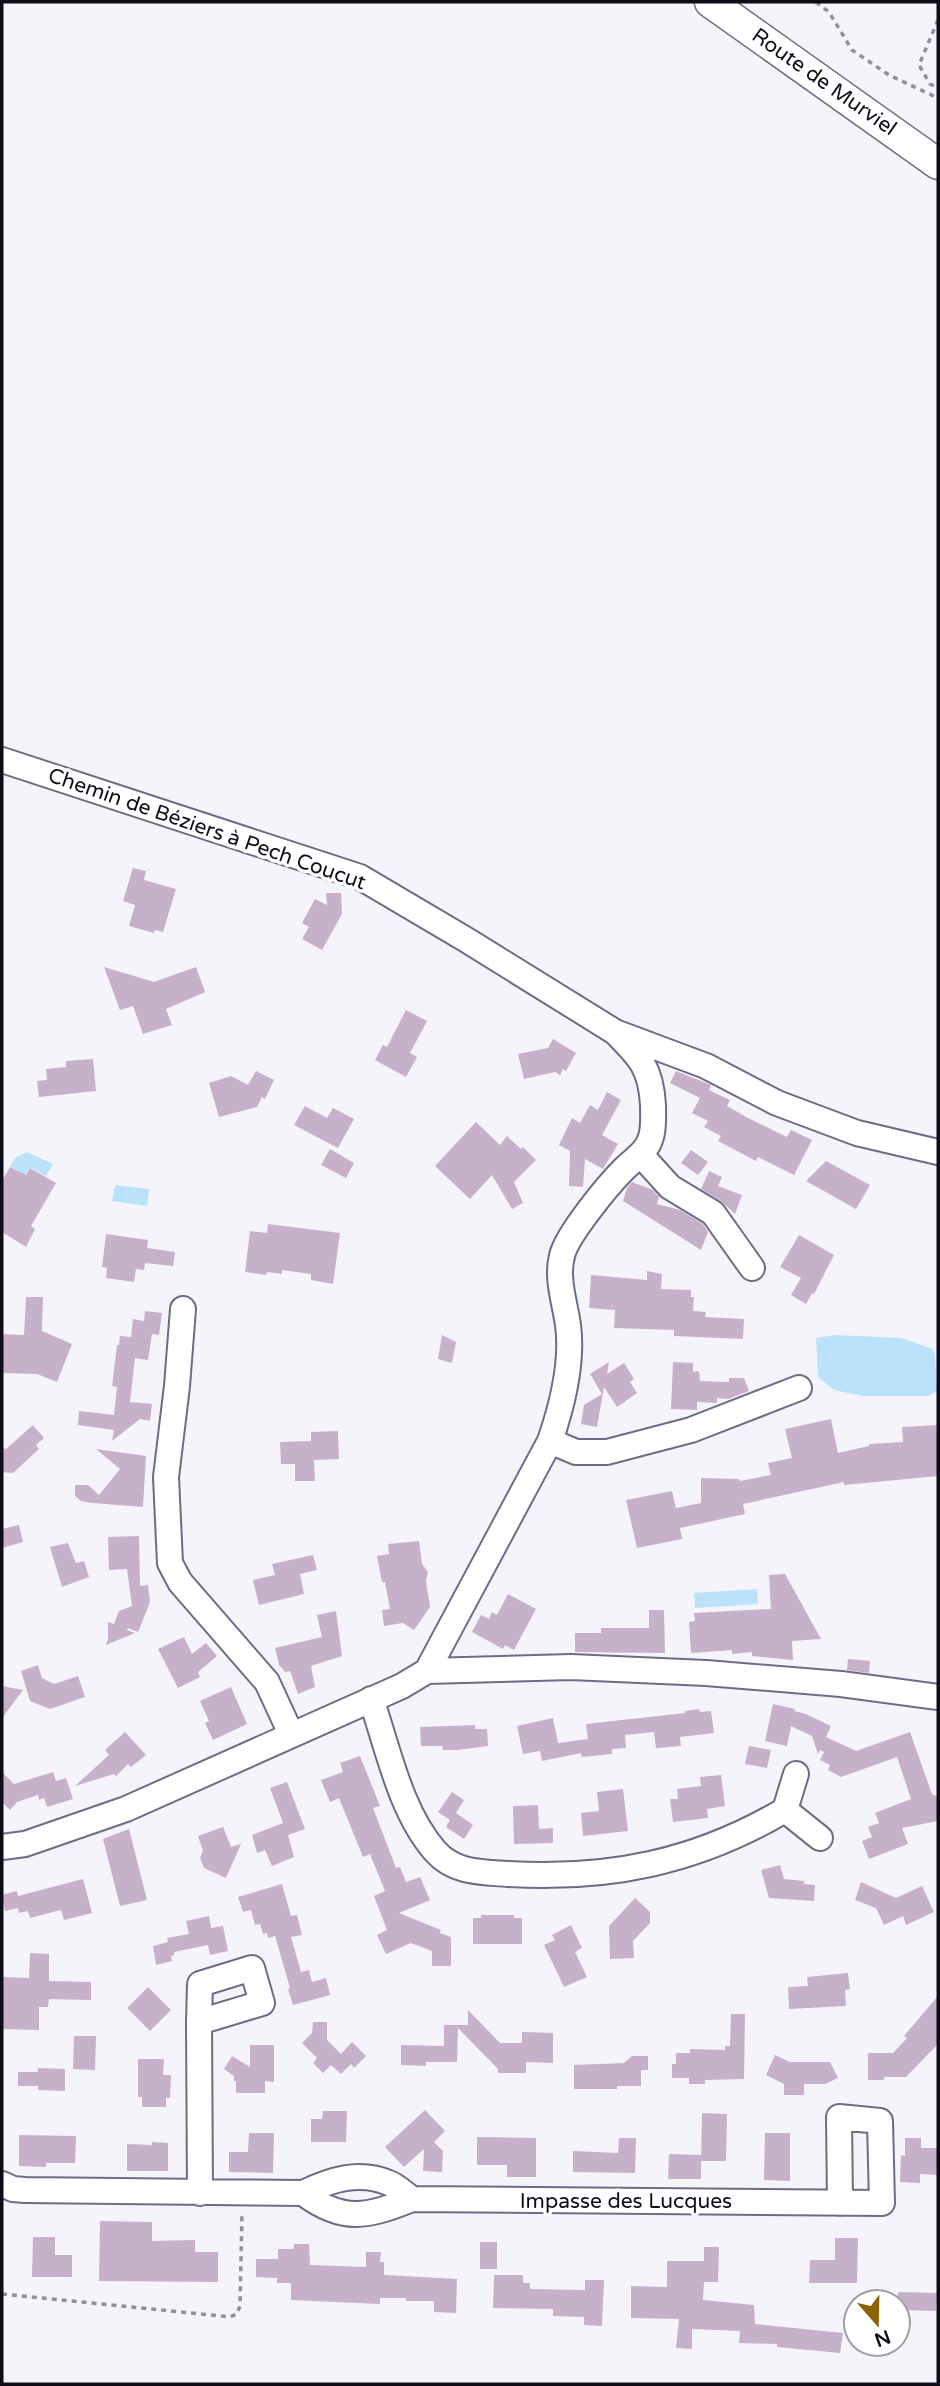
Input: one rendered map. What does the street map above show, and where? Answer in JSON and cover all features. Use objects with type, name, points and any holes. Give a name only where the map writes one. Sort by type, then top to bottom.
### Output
[{"type":"main road","name":"Route de Murviel","points":[[710,2],[938,164]]},
{"type":"street","name":"Chemin de Béziers à Pech Coucut","points":[[2,760],[360,877],[615,1032],[706,1066],[777,1103],[811,1116],[857,1133],[938,1152]]},
{"type":"street","points":[[427,1671],[550,1441],[556,1424],[568,1360],[568,1326],[562,1296],[562,1256],[575,1230],[623,1170],[641,1155],[652,1137],[652,1082],[638,1055],[615,1032]]},
{"type":"street","points":[[641,1155],[670,1187],[713,1213],[752,1268]]},
{"type":"street","points":[[183,1308],[166,1477],[170,1563],[180,1582],[267,1682],[291,1734]]},
{"type":"street","points":[[550,1441],[576,1452],[607,1452],[691,1430],[799,1388]]},
{"type":"street","points":[[2,1847],[25,1844],[126,1809],[402,1686],[427,1671],[570,1667],[706,1673],[841,1684],[938,1697]]},
{"type":"street","points":[[371,1699],[409,1812],[435,1852],[462,1870],[530,1875],[607,1873],[697,1852],[762,1824],[785,1810],[796,1774]]},
{"type":"street","points":[[785,1810],[820,1838]]},
{"type":"street","points":[[199,2022],[200,2193]]},
{"type":"street","name":"Impasse des Lucques","points":[[2,2184],[25,2190],[303,2193],[328,2181],[358,2176],[390,2183],[412,2199]]},
{"type":"street","name":"Impasse des Lucques","points":[[303,2193],[320,2206],[341,2213],[382,2212],[412,2199],[840,2203]]},
{"type":"path","points":[[816,2],[829,12],[852,50],[890,75],[938,98]]},
{"type":"path","points":[[938,20],[919,65],[930,84],[938,88]]},
{"type":"path","points":[[2,2294],[230,2317],[237,2314],[240,2306],[242,2193]]},
{"type":"water","points":[[27,1152],[53,1164],[46,1176],[30,1167],[25,1175],[10,1166],[15,1158]]},
{"type":"water","points":[[115,1185],[149,1189],[147,1206],[112,1201]]},
{"type":"water","points":[[835,1335],[901,1338],[933,1349],[937,1391],[928,1396],[863,1396],[834,1390],[818,1377],[816,1338]]},
{"type":"water","points":[[757,1589],[758,1604],[695,1608],[694,1593]]},
{"type":"building","points":[[133,868],[146,871],[144,880],[176,889],[163,932],[155,930],[154,933],[129,926],[135,905],[123,901]]},
{"type":"building","points":[[326,893],[341,893],[342,914],[322,950],[302,939],[309,927],[302,923],[315,899],[327,905]]},
{"type":"building","points":[[104,967],[154,982],[196,967],[205,992],[166,1009],[172,1025],[143,1034],[133,1006],[120,1010]]},
{"type":"building","points":[[406,1010],[427,1021],[410,1053],[417,1057],[406,1077],[375,1060],[383,1045],[387,1047]]},
{"type":"building","points":[[553,1039],[576,1053],[566,1071],[563,1069],[560,1075],[555,1072],[524,1079],[518,1054],[548,1048]]},
{"type":"building","points":[[93,1059],[96,1091],[39,1097],[37,1081],[47,1080],[46,1069],[66,1067],[66,1061]]},
{"type":"building","points":[[256,1071],[274,1080],[265,1099],[262,1097],[257,1107],[219,1117],[209,1083],[231,1076],[248,1085]]},
{"type":"building","points":[[676,1071],[711,1085],[709,1090],[730,1100],[727,1106],[748,1118],[787,1137],[791,1130],[812,1140],[794,1175],[758,1157],[756,1161],[718,1141],[721,1136],[704,1127],[708,1121],[692,1113],[700,1098],[670,1083]]},
{"type":"building","points":[[607,1092],[621,1100],[602,1135],[618,1144],[603,1169],[585,1159],[583,1187],[569,1186],[570,1151],[559,1145],[572,1118],[580,1123],[590,1105],[598,1110]]},
{"type":"building","points":[[305,1106],[327,1118],[333,1108],[354,1119],[338,1148],[294,1125]]},
{"type":"building","points":[[476,1122],[500,1145],[507,1136],[536,1160],[514,1182],[523,1203],[512,1209],[492,1175],[470,1199],[435,1166]]},
{"type":"building","points":[[330,1149],[354,1163],[346,1178],[321,1165]]},
{"type":"building","points":[[691,1150],[708,1162],[698,1175],[681,1163]]},
{"type":"building","points":[[826,1161],[870,1185],[856,1209],[806,1181]]},
{"type":"building","points":[[10,1167],[26,1175],[30,1168],[56,1183],[31,1226],[35,1229],[26,1247],[2,1232],[2,1181]]},
{"type":"building","points":[[709,1171],[722,1177],[718,1186],[742,1195],[735,1214],[721,1201],[701,1189]]},
{"type":"building","points":[[632,1182],[653,1190],[659,1197],[657,1204],[680,1210],[703,1224],[708,1232],[701,1250],[623,1201]]},
{"type":"building","points":[[268,1224],[340,1233],[333,1284],[311,1280],[311,1274],[282,1270],[282,1274],[267,1272],[266,1275],[245,1272],[250,1231],[267,1233]]},
{"type":"building","points":[[106,1234],[148,1240],[147,1248],[175,1252],[173,1266],[145,1263],[144,1270],[136,1269],[134,1282],[106,1278],[107,1268],[102,1267]]},
{"type":"building","points":[[799,1235],[834,1255],[806,1304],[791,1295],[801,1278],[780,1267]]},
{"type":"building","points":[[647,1271],[662,1274],[661,1289],[691,1290],[691,1297],[694,1297],[693,1311],[706,1312],[705,1317],[744,1319],[743,1339],[674,1336],[674,1330],[614,1328],[615,1310],[589,1308],[591,1275],[647,1280]]},
{"type":"building","points":[[26,1297],[43,1297],[42,1331],[72,1344],[57,1382],[37,1374],[2,1373],[2,1334],[24,1335]]},
{"type":"building","points":[[145,1311],[162,1313],[159,1335],[152,1334],[148,1360],[135,1358],[130,1402],[152,1404],[150,1421],[140,1419],[112,1441],[114,1430],[78,1425],[79,1411],[114,1415],[117,1387],[112,1386],[117,1345],[120,1336],[131,1337],[133,1319],[144,1321]]},
{"type":"building","points":[[442,1335],[456,1342],[452,1363],[438,1359]]},
{"type":"building","points":[[609,1362],[607,1374],[624,1363],[634,1379],[630,1382],[637,1393],[617,1407],[604,1387],[597,1427],[581,1424],[584,1405],[602,1394],[590,1374]]},
{"type":"building","points":[[673,1362],[693,1363],[693,1372],[699,1371],[700,1381],[729,1382],[729,1378],[744,1378],[749,1391],[728,1399],[717,1398],[717,1403],[697,1402],[697,1410],[671,1409]]},
{"type":"building","points":[[831,1419],[838,1453],[869,1444],[903,1442],[902,1427],[938,1425],[938,1476],[844,1485],[844,1482],[743,1504],[745,1514],[680,1528],[682,1539],[637,1548],[626,1500],[672,1491],[676,1508],[701,1503],[701,1478],[740,1481],[771,1475],[768,1463],[792,1458],[785,1429]]},
{"type":"building","points":[[33,1425],[44,1438],[36,1445],[39,1449],[13,1473],[2,1472],[2,1448],[6,1449]]},
{"type":"building","points":[[338,1431],[339,1459],[314,1460],[315,1481],[295,1481],[295,1464],[281,1464],[280,1442],[311,1441],[311,1432]]},
{"type":"building","points":[[96,1449],[146,1456],[143,1507],[92,1503],[81,1501],[75,1496],[75,1485],[88,1485],[99,1495],[120,1469]]},
{"type":"building","points":[[19,1525],[23,1542],[2,1548],[2,1529]]},
{"type":"building","points":[[139,1536],[140,1586],[148,1585],[150,1602],[138,1632],[128,1628],[127,1630],[135,1633],[106,1645],[108,1622],[114,1624],[119,1611],[132,1606],[127,1569],[109,1570],[108,1537]]},
{"type":"building","points":[[419,1541],[422,1564],[428,1572],[426,1581],[430,1607],[414,1630],[403,1623],[384,1626],[382,1610],[390,1609],[377,1556],[389,1554],[388,1544]]},
{"type":"building","points":[[68,1543],[76,1563],[84,1561],[89,1577],[62,1587],[50,1547]]},
{"type":"building","points":[[313,1555],[317,1570],[300,1574],[304,1594],[259,1605],[253,1580],[275,1575],[272,1564]]},
{"type":"building","points":[[785,1574],[821,1639],[792,1641],[793,1660],[752,1656],[752,1652],[732,1654],[732,1650],[691,1653],[689,1622],[695,1621],[694,1613],[771,1609],[769,1575]]},
{"type":"building","points":[[508,1594],[536,1609],[514,1650],[505,1645],[503,1649],[472,1632],[481,1615],[489,1619],[492,1612],[497,1615]]},
{"type":"building","points":[[649,1610],[664,1610],[665,1653],[575,1652],[575,1633],[601,1633],[601,1628],[649,1628]]},
{"type":"building","points":[[336,1611],[342,1656],[311,1666],[315,1687],[298,1694],[290,1671],[285,1672],[279,1665],[275,1648],[322,1637],[317,1615]]},
{"type":"building","points":[[184,1637],[192,1654],[206,1643],[217,1656],[198,1672],[200,1677],[178,1688],[158,1649]]},
{"type":"building","points":[[848,1659],[870,1661],[869,1673],[847,1670]]},
{"type":"building","points":[[38,1665],[42,1678],[54,1684],[78,1676],[85,1697],[50,1709],[30,1701],[21,1671]]},
{"type":"building","points":[[2,1686],[23,1690],[2,1718]]},
{"type":"building","points":[[231,1687],[247,1724],[213,1740],[205,1723],[209,1721],[200,1701]]},
{"type":"building","points":[[773,1704],[795,1709],[794,1711],[831,1726],[826,1737],[856,1751],[910,1732],[932,1794],[938,1797],[938,1821],[902,1828],[908,1844],[869,1859],[862,1841],[872,1837],[868,1827],[879,1823],[875,1813],[911,1799],[897,1757],[841,1777],[828,1770],[830,1765],[820,1760],[824,1752],[820,1750],[818,1754],[812,1736],[791,1726],[787,1746],[765,1741]]},
{"type":"building","points":[[699,1709],[700,1712],[711,1711],[714,1733],[680,1737],[681,1746],[656,1748],[654,1732],[625,1735],[626,1748],[612,1749],[612,1754],[582,1757],[581,1753],[542,1761],[540,1751],[523,1754],[517,1726],[553,1718],[558,1743],[588,1739],[586,1724],[685,1713]]},
{"type":"building","points":[[475,1725],[475,1729],[487,1729],[488,1746],[443,1750],[442,1746],[421,1746],[420,1727]]},
{"type":"building","points":[[125,1732],[146,1755],[131,1767],[128,1764],[116,1776],[114,1774],[75,1786],[109,1755],[105,1750]]},
{"type":"building","points":[[749,1746],[771,1750],[767,1768],[745,1764]]},
{"type":"building","points":[[360,1756],[380,1806],[373,1808],[396,1868],[400,1867],[406,1882],[420,1877],[430,1900],[399,1913],[441,1930],[440,1933],[451,1937],[451,1966],[432,1966],[432,1951],[411,1943],[386,1954],[377,1935],[387,1930],[374,1896],[385,1891],[370,1854],[363,1857],[339,1798],[330,1802],[321,1780],[343,1772],[340,1763]]},
{"type":"building","points":[[2,1772],[14,1784],[53,1772],[56,1781],[66,1778],[73,1799],[47,1807],[44,1798],[39,1800],[38,1795],[17,1802],[10,1810],[2,1802]]},
{"type":"building","points":[[721,1775],[725,1806],[707,1809],[708,1818],[673,1822],[670,1799],[678,1799],[677,1789],[701,1786],[700,1777]]},
{"type":"building","points":[[287,1782],[305,1829],[288,1835],[294,1857],[272,1866],[265,1850],[257,1853],[252,1835],[283,1823],[270,1788]]},
{"type":"building","points":[[623,1789],[628,1831],[583,1836],[581,1813],[599,1811],[597,1792]]},
{"type":"building","points":[[452,1792],[464,1800],[456,1813],[473,1825],[464,1839],[446,1827],[450,1820],[438,1812]]},
{"type":"building","points":[[538,1805],[539,1829],[553,1828],[553,1843],[514,1844],[513,1806]]},
{"type":"building","points":[[223,1827],[231,1847],[241,1844],[226,1878],[204,1868],[200,1858],[203,1851],[198,1836]]},
{"type":"building","points":[[129,1829],[147,1900],[120,1906],[103,1839]]},
{"type":"building","points":[[780,1865],[784,1879],[815,1885],[814,1901],[769,1898],[761,1870]]},
{"type":"building","points":[[83,1879],[92,1913],[64,1920],[61,1910],[30,1918],[28,1911],[19,1913],[18,1908],[5,1911],[2,1895],[17,1891],[18,1896]]},
{"type":"building","points":[[861,1882],[896,1898],[922,1886],[934,1912],[906,1925],[903,1916],[884,1925],[876,1908],[855,1900]]},
{"type":"building","points":[[282,1884],[291,1916],[297,1915],[302,1935],[291,1937],[301,1972],[309,1970],[312,1982],[326,1978],[330,1995],[293,2005],[275,1936],[268,1938],[267,1933],[263,1934],[260,1924],[255,1925],[251,1910],[243,1912],[238,1897]]},
{"type":"building","points":[[635,1898],[650,1912],[650,1923],[633,1941],[634,1958],[610,1959],[609,1926]]},
{"type":"building","points":[[481,1915],[514,1915],[514,1918],[522,1918],[522,1944],[473,1944],[473,1918],[481,1918]]},
{"type":"building","points":[[209,1916],[211,1928],[223,1926],[228,1951],[210,1955],[208,1945],[174,1952],[172,1961],[156,1965],[153,1946],[168,1942],[167,1938],[189,1934],[186,1921]]},
{"type":"building","points":[[571,1925],[582,1948],[575,1952],[587,1977],[564,1987],[544,1945],[555,1940],[552,1935]]},
{"type":"building","points":[[30,1953],[49,1954],[49,1981],[91,1982],[91,2000],[49,1999],[48,2007],[39,2007],[39,2030],[2,2029],[3,1977],[29,1978]]},
{"type":"building","points":[[848,1973],[850,1989],[845,1990],[846,2006],[789,2009],[788,1987],[808,1986],[807,1977]]},
{"type":"building","points":[[148,1987],[171,2010],[150,2031],[127,2008]]},
{"type":"building","points":[[938,1996],[938,2044],[906,2077],[868,2080],[868,2053],[893,2053]]},
{"type":"building","points":[[468,2010],[500,2043],[522,2043],[522,2032],[553,2033],[553,2063],[526,2062],[526,2073],[498,2073],[498,2069],[458,2028],[457,2062],[426,2062],[426,2066],[401,2065],[401,2045],[444,2046],[444,2025],[468,2025]]},
{"type":"building","points":[[731,2014],[745,2014],[744,2079],[705,2080],[705,2084],[689,2084],[689,2078],[672,2078],[672,2064],[676,2064],[676,2053],[690,2053],[690,2049],[725,2050],[725,2046],[730,2046]]},
{"type":"building","points":[[313,2022],[327,2022],[327,2040],[341,2054],[352,2042],[366,2056],[354,2068],[351,2064],[341,2074],[331,2065],[323,2073],[313,2063],[317,2058],[302,2043],[312,2033]]},
{"type":"building","points":[[74,2036],[96,2036],[95,2070],[73,2069]]},
{"type":"building","points":[[250,2045],[274,2045],[274,2082],[265,2081],[265,2093],[236,2093],[234,2076],[224,2069],[232,2056],[250,2067]]},
{"type":"building","points":[[775,2055],[790,2062],[830,2062],[838,2078],[825,2084],[804,2084],[804,2095],[784,2095],[784,2084],[766,2075]]},
{"type":"building","points":[[632,2056],[648,2056],[648,2070],[641,2070],[641,2086],[574,2089],[574,2065],[624,2063]]},
{"type":"building","points":[[138,2059],[164,2059],[163,2075],[171,2075],[170,2098],[166,2098],[166,2107],[142,2107],[142,2097],[138,2097]]},
{"type":"building","points":[[38,2068],[65,2069],[65,2091],[38,2090],[38,2086],[18,2086],[18,2072],[38,2072]]},
{"type":"building","points":[[425,2110],[445,2131],[434,2142],[443,2151],[442,2172],[423,2171],[424,2149],[404,2167],[385,2147]]},
{"type":"building","points":[[323,2111],[347,2111],[346,2142],[311,2142],[311,2119],[322,2119]]},
{"type":"building","points":[[702,2113],[727,2114],[726,2161],[701,2161]]},
{"type":"building","points":[[249,2133],[274,2133],[273,2173],[229,2172],[229,2152],[248,2152]]},
{"type":"building","points":[[765,2133],[790,2133],[790,2181],[764,2180]]},
{"type":"building","points":[[19,2135],[76,2136],[75,2163],[46,2163],[46,2167],[19,2166]]},
{"type":"building","points":[[477,2137],[536,2138],[536,2177],[507,2177],[507,2165],[477,2165]]},
{"type":"building","points":[[619,2138],[636,2138],[635,2173],[573,2172],[573,2151],[618,2153]]},
{"type":"building","points":[[905,2138],[921,2138],[921,2148],[938,2148],[938,2175],[920,2174],[920,2183],[900,2182]]},
{"type":"building","points":[[152,2142],[168,2143],[168,2171],[127,2171],[127,2144],[152,2145]]},
{"type":"building","points":[[669,2154],[701,2155],[701,2179],[668,2179]]},
{"type":"building","points":[[100,2221],[152,2222],[152,2241],[195,2240],[195,2252],[218,2252],[218,2282],[99,2281]]},
{"type":"building","points":[[33,2237],[55,2237],[55,2255],[72,2255],[72,2277],[32,2277]]},
{"type":"building","points":[[835,2238],[858,2238],[857,2283],[809,2283],[810,2260],[835,2260]]},
{"type":"building","points":[[480,2242],[497,2242],[497,2269],[480,2269]]},
{"type":"building","points":[[294,2244],[309,2244],[310,2265],[366,2267],[366,2252],[381,2252],[380,2262],[384,2262],[384,2275],[457,2279],[456,2313],[434,2312],[434,2301],[406,2301],[406,2298],[380,2298],[380,2304],[291,2300],[291,2283],[277,2283],[277,2278],[256,2277],[256,2259],[278,2259],[278,2249],[294,2249]]},
{"type":"building","points":[[704,2247],[719,2247],[718,2282],[704,2282],[703,2300],[754,2305],[755,2324],[842,2333],[840,2353],[777,2347],[777,2344],[739,2343],[740,2331],[692,2329],[692,2349],[676,2348],[679,2319],[631,2318],[631,2286],[667,2287],[667,2261],[704,2261]]},
{"type":"building","points":[[494,2275],[523,2275],[523,2283],[530,2283],[530,2289],[585,2290],[585,2280],[604,2280],[602,2326],[584,2325],[584,2317],[553,2316],[553,2309],[493,2308]]},
{"type":"building","points":[[912,2292],[937,2293],[936,2311],[912,2310]]}]
